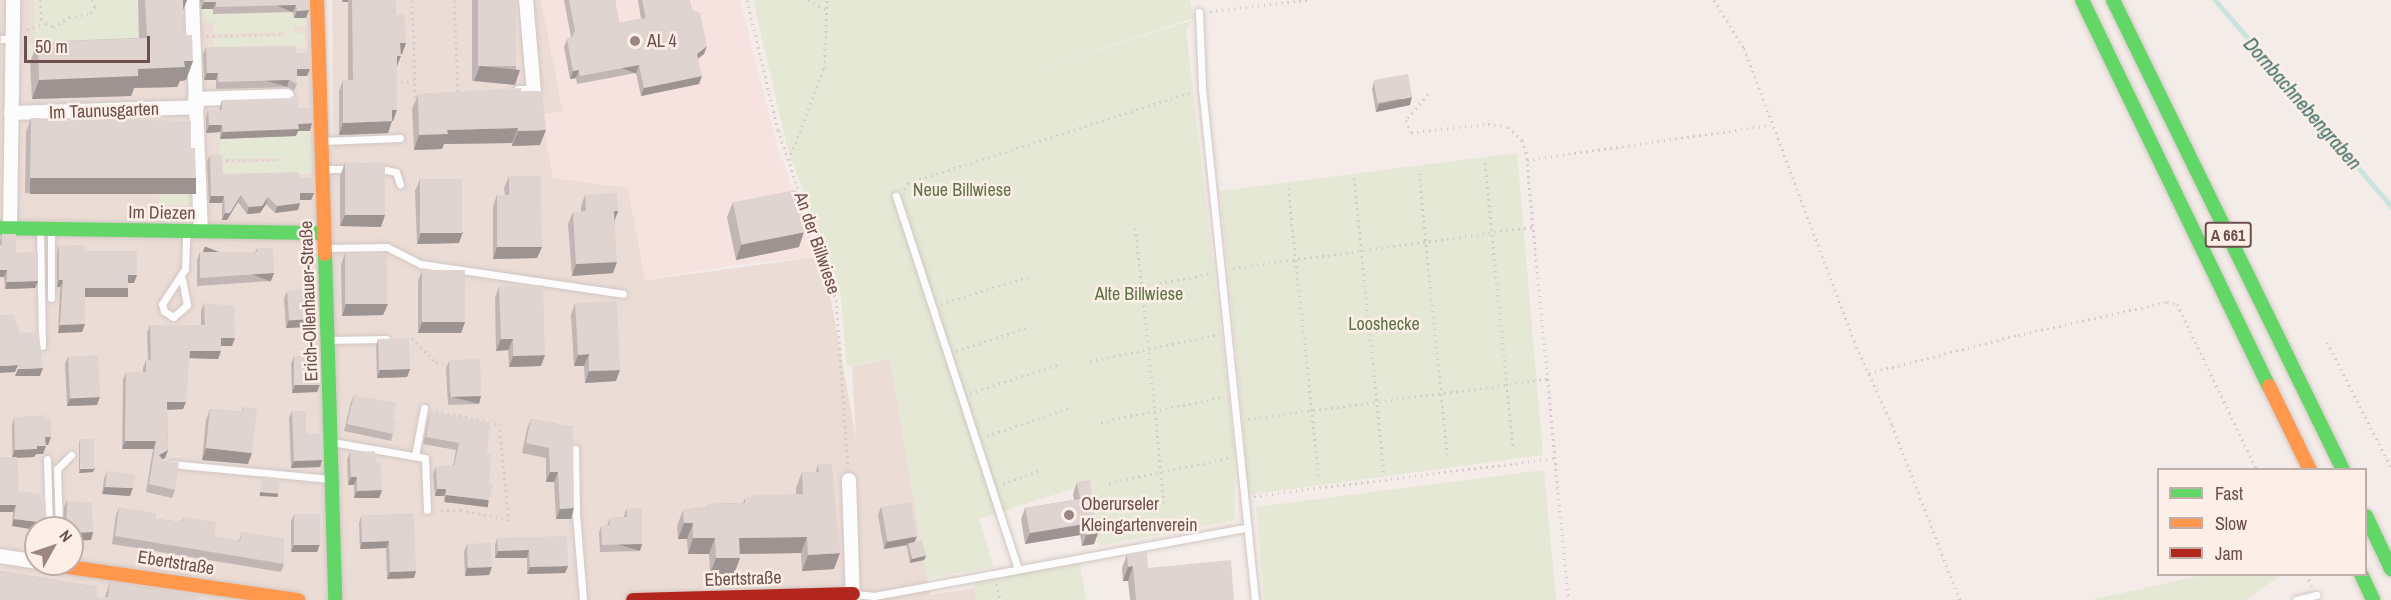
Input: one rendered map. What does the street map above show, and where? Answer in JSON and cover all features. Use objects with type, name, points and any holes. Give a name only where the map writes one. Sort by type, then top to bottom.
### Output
[{"type":"main road","name":"Erich-Ollenhauer-Straße","points":[[317,0],[335,600]]},
{"type":"main road","name":"A 661","points":[[2082,0],[2309,468]]},
{"type":"main road","name":"A 661","points":[[2113,0],[2342,468]]},
{"type":"main road","name":"Im Diezen","points":[[5,228],[324,232]]},
{"type":"main road","points":[[2367,518],[2391,569]]},
{"type":"main road","name":"Ebertstraße","points":[[84,569],[251,596],[298,600]]},
{"type":"main road","points":[[2362,576],[2373,600]]},
{"type":"main road","name":"Ebertstraße","points":[[633,600],[853,597]]},
{"type":"street","points":[[5,228],[12,114],[8,36],[13,0]]},
{"type":"street","points":[[192,0],[201,231]]},
{"type":"street","points":[[501,94],[534,93],[526,0]]},
{"type":"street","points":[[196,103],[287,96]]},
{"type":"street","name":"Im Taunusgarten","points":[[12,114],[196,103]]},
{"type":"street","points":[[849,480],[853,597]]},
{"type":"street","points":[[0,556],[24,560]]},
{"type":"lane","points":[[1199,12],[1202,87],[1245,528],[1255,600]]},
{"type":"lane","points":[[322,141],[400,138]]},
{"type":"lane","points":[[322,169],[385,168],[396,172],[400,184]]},
{"type":"lane","points":[[896,196],[1018,569]]},
{"type":"lane","points":[[46,229],[51,298]]},
{"type":"lane","points":[[42,346],[46,229]]},
{"type":"lane","points":[[182,279],[162,304],[164,311],[173,317],[187,305],[182,279],[186,231]]},
{"type":"lane","points":[[324,248],[387,247],[422,264],[623,294]]},
{"type":"lane","points":[[328,340],[412,338]]},
{"type":"lane","points":[[414,456],[424,408]]},
{"type":"lane","points":[[332,442],[425,458],[427,510]]},
{"type":"lane","points":[[576,449],[576,514],[583,600]]},
{"type":"lane","points":[[59,516],[57,469],[71,455]]},
{"type":"lane","points":[[47,459],[49,516]]},
{"type":"lane","points":[[162,463],[332,479]]},
{"type":"lane","points":[[853,597],[874,596],[1245,528]]},
{"type":"lane","points":[[2296,600],[2316,595]]},
{"type":"path","points":[[40,0],[45,24]]},
{"type":"path","points":[[8,36],[45,24],[53,27],[69,18],[91,13],[95,6],[92,0]]},
{"type":"path","points":[[412,0],[415,98]]},
{"type":"path","points":[[454,0],[458,96]]},
{"type":"path","name":"An der Billwiese","points":[[747,0],[789,162],[836,300],[849,480]]},
{"type":"path","points":[[808,0],[827,10]]},
{"type":"path","points":[[789,162],[824,68],[827,0]]},
{"type":"path","points":[[1199,12],[1307,0]]},
{"type":"path","points":[[1714,0],[1744,48],[1771,125],[1960,600]]},
{"type":"path","points":[[193,36],[283,34]]},
{"type":"path","points":[[390,82],[414,81]]},
{"type":"path","points":[[896,196],[909,183],[1202,87]]},
{"type":"path","points":[[1428,94],[1406,120],[1411,132],[1488,124],[1508,128],[1522,140],[1527,160],[1534,227],[1568,600]]},
{"type":"path","points":[[1527,160],[1771,125]]},
{"type":"path","points":[[200,160],[278,160]]},
{"type":"path","points":[[1485,163],[1513,447]]},
{"type":"path","points":[[1419,172],[1447,455]]},
{"type":"path","points":[[1354,178],[1384,471]]},
{"type":"path","points":[[1288,188],[1319,479]]},
{"type":"path","points":[[1142,287],[1297,259],[1534,227]]},
{"type":"path","points":[[1135,228],[1164,503]]},
{"type":"path","points":[[931,308],[1030,276]]},
{"type":"path","points":[[1869,373],[2018,335],[2167,302],[2177,304],[2256,468]]},
{"type":"path","points":[[946,354],[1029,327]]},
{"type":"path","points":[[1090,362],[1218,335]]},
{"type":"path","points":[[412,338],[436,362],[453,365]]},
{"type":"path","points":[[2327,342],[2391,467]]},
{"type":"path","points":[[960,397],[1060,364]]},
{"type":"path","points":[[1235,420],[1547,379]]},
{"type":"path","points":[[1101,422],[1224,396]]},
{"type":"path","points":[[424,408],[500,424],[508,520],[461,510],[427,510]]},
{"type":"path","points":[[974,440],[1069,408]]},
{"type":"path","points":[[1109,483],[1239,456]]},
{"type":"path","points":[[1243,498],[1556,458]]},
{"type":"path","points":[[990,488],[1040,470]]},
{"type":"shaded area","points":[[0,0],[308,0],[315,149],[333,149],[332,0],[541,0],[563,112],[542,114],[628,188],[646,280],[817,257],[831,300],[856,438],[852,366],[890,359],[930,595],[975,588],[976,600],[0,600]]},
{"type":"shaded area","points":[[541,0],[740,0],[777,146],[817,257],[735,265],[645,280],[628,188],[553,178],[541,114],[563,112]]},
{"type":"green space","points":[[33,0],[138,0],[139,58],[29,62],[29,44],[34,44]]},
{"type":"green space","points":[[753,0],[1190,0],[1194,18],[1034,71],[1193,20],[1186,30],[1234,445],[1235,520],[1098,546],[1091,483],[979,519],[994,567],[927,578],[890,359],[847,366],[840,288],[788,150]]},
{"type":"green space","points":[[200,9],[213,9],[214,14],[292,12],[294,18],[306,17],[306,26],[293,26],[294,33],[306,33],[306,47],[201,54],[201,46],[213,46],[213,38],[285,36],[284,32],[213,34],[213,22],[201,22]]},
{"type":"green space","points":[[296,131],[310,131],[312,173],[221,181],[221,164],[279,161],[279,158],[220,160],[219,139],[295,136]]},
{"type":"green space","name":"Looshecke","points":[[1517,153],[1543,455],[1247,495],[1243,419],[1220,191]]},
{"type":"green space","points":[[194,176],[194,205],[159,205],[159,192]]},
{"type":"green space","points":[[1544,470],[1556,600],[1264,600],[1256,507]]},
{"type":"green space","points":[[1079,563],[1087,600],[976,600],[973,582]]},
{"type":"green space","points":[[2198,576],[2280,576],[2246,600],[2091,600]]},
{"type":"building","points":[[145,0],[183,0],[184,35],[192,35],[193,61],[184,61],[185,67],[138,69],[138,76],[39,80],[38,42],[147,38]]},
{"type":"building","points":[[204,0],[308,0],[309,10],[297,11],[296,5],[216,7],[216,2],[204,2]]},
{"type":"building","points":[[352,0],[395,0],[396,15],[405,14],[406,43],[400,43],[401,56],[397,56],[397,110],[392,110],[392,121],[343,123],[343,80],[353,80]]},
{"type":"building","points":[[478,0],[516,0],[516,66],[478,66]]},
{"type":"building","name":"AL 4","points":[[569,0],[615,0],[619,23],[646,18],[642,0],[689,0],[691,9],[700,13],[707,46],[697,54],[702,76],[644,88],[639,65],[580,76],[579,70],[573,71],[567,39],[572,37],[575,31]]},
{"type":"building","points":[[0,27],[1,27],[0,114]]},
{"type":"building","points":[[296,46],[296,53],[309,53],[310,69],[297,69],[297,84],[289,80],[218,82],[218,73],[207,73],[206,47]]},
{"type":"building","points":[[1408,74],[1412,97],[1378,103],[1374,80]]},
{"type":"building","points":[[521,88],[521,91],[542,91],[546,130],[518,131],[518,128],[447,130],[448,134],[419,135],[418,94]]},
{"type":"building","points":[[297,93],[298,108],[312,108],[312,123],[298,124],[299,129],[223,132],[222,125],[209,125],[208,110],[222,110],[222,100],[290,98]]},
{"type":"building","points":[[31,118],[191,121],[191,148],[195,148],[196,178],[30,178]]},
{"type":"building","points":[[210,155],[222,155],[223,174],[299,172],[300,178],[313,178],[314,193],[300,193],[300,203],[277,206],[268,197],[262,206],[249,207],[241,195],[230,213],[225,213],[224,196],[211,196]]},
{"type":"building","points":[[345,163],[385,163],[385,215],[345,215]]},
{"type":"building","points":[[509,176],[541,176],[542,247],[497,247],[497,195],[509,195]]},
{"type":"building","points":[[420,179],[462,179],[462,233],[420,233]]},
{"type":"building","points":[[796,190],[804,232],[741,244],[733,202]]},
{"type":"building","points":[[617,193],[618,211],[614,211],[617,262],[576,264],[573,212],[586,211],[585,195]]},
{"type":"building","points":[[2,234],[16,234],[16,253],[38,252],[38,281],[7,282],[7,270],[0,270]]},
{"type":"building","points":[[59,245],[85,245],[85,251],[137,251],[137,275],[128,275],[128,288],[85,288],[85,324],[60,325],[63,280],[59,280]]},
{"type":"building","points":[[257,248],[273,248],[274,273],[200,278],[200,252],[257,252]]},
{"type":"building","points":[[345,253],[387,253],[387,304],[345,304]]},
{"type":"building","points":[[422,270],[465,270],[465,322],[422,322]]},
{"type":"building","points":[[543,285],[545,355],[513,356],[513,339],[501,339],[499,286]]},
{"type":"building","points":[[308,289],[310,319],[289,320],[287,290]]},
{"type":"building","points":[[617,301],[620,370],[589,371],[589,354],[578,355],[575,303]]},
{"type":"building","points":[[204,303],[234,306],[235,338],[221,338],[221,351],[190,351],[186,402],[167,402],[168,450],[159,455],[164,461],[179,462],[175,490],[149,484],[156,441],[125,441],[126,372],[146,372],[146,360],[151,360],[150,325],[205,325]]},
{"type":"building","points":[[0,315],[14,315],[20,333],[39,332],[43,368],[18,369],[18,365],[0,366]]},
{"type":"building","points":[[409,338],[410,369],[379,370],[378,339]]},
{"type":"building","points":[[98,355],[100,397],[70,399],[68,357]]},
{"type":"building","points":[[294,356],[320,356],[320,385],[294,385]]},
{"type":"building","points":[[480,359],[481,396],[450,397],[449,360]]},
{"type":"building","points":[[354,395],[396,403],[393,434],[347,424]]},
{"type":"building","points":[[243,407],[257,408],[252,453],[206,448],[210,409],[243,412]]},
{"type":"building","points":[[292,411],[306,411],[306,434],[322,434],[322,460],[294,461]]},
{"type":"building","points":[[431,411],[490,423],[487,453],[491,454],[489,484],[493,485],[489,500],[446,495],[446,489],[437,489],[436,467],[454,466],[459,443],[426,437]]},
{"type":"building","points":[[45,415],[45,419],[51,419],[51,437],[45,437],[46,446],[37,446],[37,449],[15,450],[14,417]]},
{"type":"building","points":[[531,419],[573,427],[574,508],[560,509],[558,472],[550,472],[549,448],[526,443]]},
{"type":"building","points":[[80,439],[94,439],[94,469],[80,469]]},
{"type":"building","points":[[375,451],[376,462],[381,462],[382,490],[357,491],[357,477],[351,477],[350,452]]},
{"type":"building","points":[[0,457],[17,457],[18,491],[45,495],[46,516],[24,516],[24,520],[14,519],[16,505],[0,505]]},
{"type":"building","points":[[818,464],[832,464],[840,553],[808,555],[807,537],[739,538],[740,558],[716,558],[715,538],[693,538],[693,523],[684,523],[683,510],[709,507],[709,504],[745,503],[745,498],[757,495],[803,494],[802,472],[819,472]]},
{"type":"building","points":[[107,471],[135,475],[133,488],[105,487]]},
{"type":"building","points":[[262,476],[280,478],[278,494],[260,492]]},
{"type":"building","points":[[1090,480],[1098,533],[1086,535],[1084,524],[1030,533],[1025,508],[1080,499],[1077,482]]},
{"type":"building","points":[[67,500],[92,503],[93,532],[84,532],[84,516],[66,516]]},
{"type":"building","points":[[911,502],[917,536],[888,542],[881,507]]},
{"type":"building","points":[[119,507],[156,513],[156,519],[182,522],[183,517],[216,522],[214,537],[240,541],[242,532],[284,538],[284,564],[115,536]]},
{"type":"building","points":[[626,508],[642,508],[642,544],[602,545],[601,526],[610,525],[610,518],[627,517]]},
{"type":"building","points":[[294,514],[320,514],[320,545],[294,545]]},
{"type":"building","points":[[414,514],[416,571],[390,572],[389,541],[362,542],[361,516]]},
{"type":"building","points":[[567,536],[568,566],[530,567],[529,550],[498,551],[497,538]]},
{"type":"building","points":[[922,540],[926,556],[912,559],[908,543]]},
{"type":"building","points":[[491,543],[492,567],[468,568],[467,544]]},
{"type":"building","points":[[1147,552],[1148,568],[1231,560],[1234,600],[1136,600],[1133,566],[1128,567],[1127,554]]},
{"type":"building","points":[[0,571],[97,587],[97,597],[108,597],[110,582],[197,596],[197,600],[0,600]]},
{"type":"waterway","name":"Dornbachnebengraben","points":[[2215,0],[2391,206]]},
{"type":"traffic: fast","points":[[2082,0],[2269,386]]},
{"type":"traffic: fast","points":[[2113,0],[2342,468]]},
{"type":"traffic: fast","points":[[0,228],[324,233]]},
{"type":"traffic: fast","points":[[325,254],[335,600]]},
{"type":"traffic: fast","points":[[2367,518],[2391,569]]},
{"type":"traffic: fast","points":[[2362,576],[2373,600]]},
{"type":"traffic: slow","points":[[317,0],[325,254]]},
{"type":"traffic: slow","points":[[2269,386],[2309,468]]},
{"type":"traffic: slow","points":[[84,569],[298,600]]},
{"type":"traffic: jam","points":[[633,600],[853,594]]},
{"type":"place","name":"AL 4","points":[[635,41]]},
{"type":"place","name":"Oberurseler Kleingartenverein","points":[[1069,515]]},
{"type":"park label","name":"Neue Billwiese","points":[[962,190]]},
{"type":"park label","name":"Alte Billwiese","points":[[1139,294]]}]
